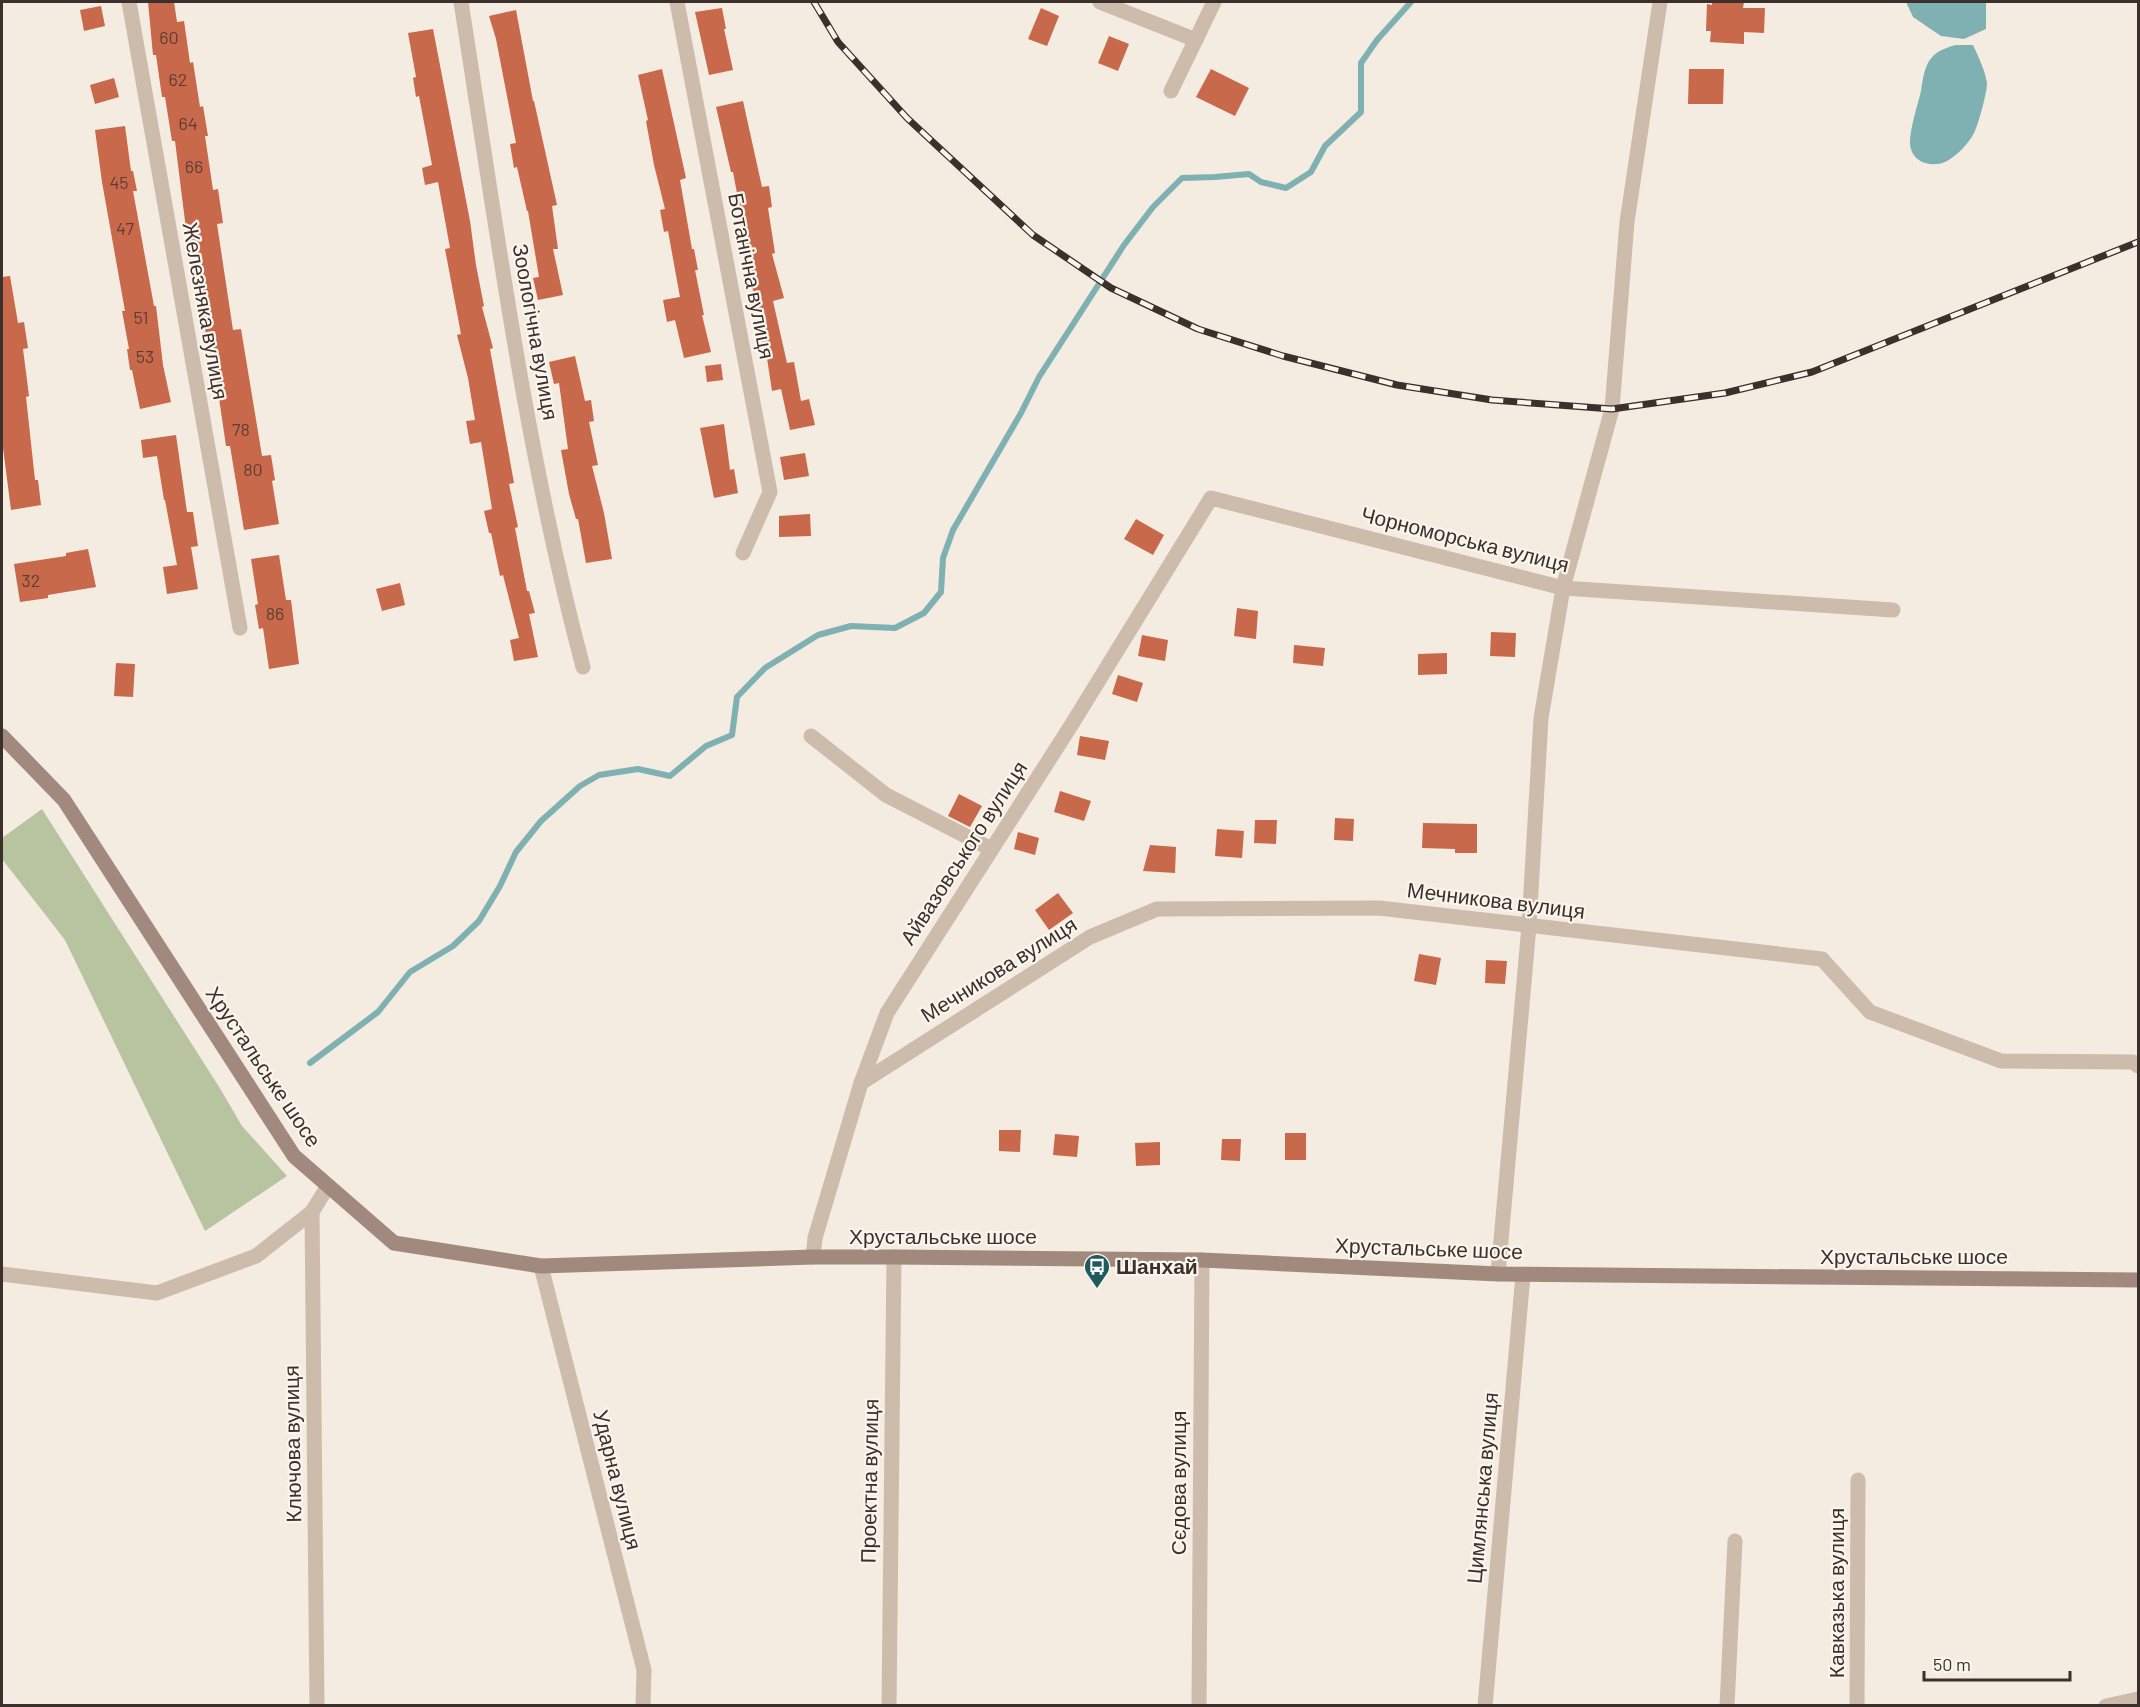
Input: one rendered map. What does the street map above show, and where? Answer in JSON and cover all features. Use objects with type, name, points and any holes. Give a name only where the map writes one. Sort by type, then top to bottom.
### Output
[{"type":"street","name":"Железняка вулиця","points":[[129,2],[240,628]]},
{"type":"street","name":"Зоологічна вулиця","points":[[461,2],[520,381],[566,602],[583,667]]},
{"type":"street","name":"Ботанічна вулиця","points":[[677,2],[770,492],[743,553]]},
{"type":"street","points":[[1100,2],[1196,40]]},
{"type":"street","points":[[1171,91],[1214,2]]},
{"type":"street","points":[[1498,1274],[1529,926],[1541,718],[1563,588],[1612,409],[1628,222],[1660,2]]},
{"type":"street","name":"Чорноморська вулиця","points":[[1211,498],[1563,588],[1893,610]]},
{"type":"street","name":"Айвазовського вулиця","points":[[813,1257],[815,1238],[861,1083],[887,1013],[1072,724],[1211,498]]},
{"type":"street","name":"Хрустальське шосе","points":[[2,736],[64,800],[294,1156],[394,1243],[541,1266],[813,1257],[894,1257],[1202,1260],[1522,1275],[2139,1280]]},
{"type":"street","points":[[811,736],[886,795],[991,849]]},
{"type":"street","name":"Мечникова вулиця","points":[[861,1083],[1090,937],[1157,909],[1378,908],[1822,959],[1870,1012],[2001,1061],[2133,1062],[2139,1066]]},
{"type":"street","points":[[2,1274],[157,1293],[256,1256],[312,1212],[328,1186]]},
{"type":"street","name":"Ключова вулиця","points":[[312,1212],[317,1706]]},
{"type":"street","name":"Проектна вулиця","points":[[889,1706],[894,1257]]},
{"type":"street","name":"Сєдова вулиця","points":[[1198,1706],[1202,1260]]},
{"type":"street","name":"Ударна вулиця","points":[[541,1266],[644,1670],[643,1706]]},
{"type":"street","name":"Цимлянська вулиця","points":[[1485,1706],[1522,1275]]},
{"type":"street","name":"Кавказька вулиця","points":[[1857,1706],[1858,1480]]},
{"type":"street","points":[[1727,1706],[1736,1541]]},
{"type":"street","points":[[2106,1706],[2139,1699]]},
{"type":"green space","points":[[42,809],[242,1126],[287,1176],[205,1231],[65,940],[2,859],[2,838]]},
{"type":"water","points":[[1906,2],[1986,2],[1986,29],[1964,39],[1941,36],[1913,17]]},
{"type":"water","points":[[1956,45],[1973,45],[1985,74],[1986,94],[1978,124],[1966,145],[1945,162],[1925,163],[1913,154],[1910,143],[1924,73],[1930,60],[1939,51]]},
{"type":"building","points":[[148,2],[174,2],[177,22],[184,21],[190,63],[193,62],[200,107],[203,106],[213,190],[218,189],[223,223],[217,224],[233,330],[241,329],[262,456],[271,455],[275,480],[272,481],[279,524],[244,530],[230,446],[226,446],[214,364],[211,364],[188,229],[186,229],[175,141],[172,141],[165,97],[162,97],[156,55],[153,55]]},
{"type":"building","points":[[1712,2],[1744,2],[1743,8],[1765,8],[1764,33],[1744,32],[1744,44],[1710,42],[1711,31],[1706,31],[1707,4],[1712,5]]},
{"type":"building","points":[[101,6],[105,26],[84,31],[80,10]]},
{"type":"building","points":[[722,8],[733,70],[709,75],[695,12]]},
{"type":"building","points":[[1041,8],[1059,16],[1047,46],[1028,39]]},
{"type":"building","points":[[516,10],[533,101],[557,205],[552,206],[558,249],[553,249],[563,295],[538,300],[533,278],[539,277],[528,211],[517,167],[514,168],[510,144],[516,143],[496,39],[489,16]]},
{"type":"building","points":[[433,29],[470,221],[484,306],[482,307],[493,348],[490,349],[514,483],[509,484],[518,527],[515,528],[527,591],[529,591],[535,613],[529,614],[538,657],[514,661],[510,640],[519,638],[503,575],[500,576],[484,511],[492,509],[481,442],[470,444],[466,421],[475,420],[468,378],[457,335],[461,334],[445,249],[450,248],[438,182],[425,185],[422,168],[432,165],[419,96],[416,97],[413,78],[416,77],[408,33]]},
{"type":"building","points":[[1109,36],[1129,44],[1118,71],[1098,63]]},
{"type":"building","points":[[662,69],[686,178],[680,180],[698,270],[695,270],[704,315],[702,315],[711,352],[684,358],[675,320],[667,322],[663,300],[680,297],[668,231],[664,232],[660,210],[665,209],[654,165],[646,121],[648,120],[638,75]]},
{"type":"building","points":[[1211,69],[1249,88],[1235,116],[1196,97]]},
{"type":"building","points":[[1689,69],[1724,69],[1723,104],[1688,104]]},
{"type":"building","points":[[114,78],[119,97],[95,104],[90,85]]},
{"type":"building","points":[[743,101],[762,187],[769,186],[772,207],[768,208],[775,253],[772,254],[784,298],[773,301],[787,363],[794,362],[801,401],[809,399],[815,425],[790,430],[781,389],[772,391],[765,345],[762,346],[757,324],[762,323],[749,276],[743,237],[745,236],[733,172],[731,172],[716,107]]},
{"type":"building","points":[[125,126],[131,171],[133,171],[137,191],[133,191],[154,306],[156,306],[163,365],[171,402],[140,409],[132,370],[130,370],[127,349],[129,349],[122,311],[125,311],[95,130]]},
{"type":"building","points":[[10,276],[18,323],[24,322],[28,348],[23,349],[29,396],[26,397],[35,480],[38,480],[41,505],[11,510],[2,440],[2,277]]},
{"type":"building","points":[[575,356],[585,401],[591,400],[594,421],[589,422],[598,465],[592,466],[604,513],[612,559],[586,563],[561,450],[568,449],[559,383],[554,384],[549,362]]},
{"type":"building","points":[[721,364],[723,380],[707,382],[705,366]]},
{"type":"building","points":[[724,424],[730,470],[734,469],[738,493],[714,498],[700,428]]},
{"type":"building","points":[[176,435],[187,512],[193,512],[198,546],[191,547],[198,589],[167,594],[163,567],[177,565],[157,456],[143,458],[141,440]]},
{"type":"building","points":[[805,453],[809,476],[784,480],[780,457]]},
{"type":"building","points":[[810,514],[811,536],[779,537],[779,516]]},
{"type":"building","points":[[1136,519],[1164,535],[1153,555],[1124,539]]},
{"type":"building","points":[[88,549],[96,587],[20,602],[14,564],[66,556],[66,553]]},
{"type":"building","points":[[279,555],[286,600],[291,600],[299,664],[269,669],[263,628],[259,629],[255,605],[258,604],[251,559]]},
{"type":"building","points":[[400,583],[405,605],[382,611],[376,589]]},
{"type":"building","points":[[1237,608],[1258,611],[1256,639],[1234,636]]},
{"type":"building","points":[[1491,632],[1516,633],[1515,657],[1490,656]]},
{"type":"building","points":[[1142,635],[1168,640],[1165,661],[1138,656]]},
{"type":"building","points":[[1294,645],[1325,648],[1323,666],[1293,663]]},
{"type":"building","points":[[1447,653],[1447,674],[1418,675],[1418,654]]},
{"type":"building","points":[[116,663],[135,664],[133,697],[114,696]]},
{"type":"building","points":[[1118,675],[1143,683],[1137,702],[1112,694]]},
{"type":"building","points":[[1080,736],[1109,741],[1105,760],[1077,755]]},
{"type":"building","points":[[1060,791],[1091,801],[1084,821],[1054,812]]},
{"type":"building","points":[[959,794],[982,806],[970,827],[948,816]]},
{"type":"building","points":[[1335,818],[1354,819],[1353,841],[1334,840]]},
{"type":"building","points":[[1255,820],[1277,820],[1276,844],[1254,843]]},
{"type":"building","points":[[1423,823],[1477,824],[1477,853],[1455,853],[1455,849],[1422,848]]},
{"type":"building","points":[[1217,829],[1244,831],[1242,858],[1215,856]]},
{"type":"building","points":[[1018,832],[1039,838],[1035,855],[1014,849]]},
{"type":"building","points":[[1150,845],[1176,847],[1175,873],[1143,871]]},
{"type":"building","points":[[1058,893],[1073,913],[1049,930],[1035,910]]},
{"type":"building","points":[[1419,954],[1441,958],[1436,985],[1414,981]]},
{"type":"building","points":[[1486,960],[1507,961],[1505,984],[1485,983]]},
{"type":"building","points":[[999,1130],[1021,1130],[1020,1152],[999,1151]]},
{"type":"building","points":[[1285,1133],[1306,1133],[1306,1160],[1285,1160]]},
{"type":"building","points":[[1055,1134],[1079,1136],[1077,1157],[1053,1155]]},
{"type":"building","points":[[1222,1139],[1241,1139],[1240,1161],[1221,1160]]},
{"type":"building","points":[[1160,1142],[1160,1165],[1136,1166],[1135,1143]]},
{"type":"waterway","points":[[310,1063],[378,1012],[410,972],[453,946],[479,921],[500,886],[516,852],[541,821],[580,786],[599,775],[638,769],[670,776],[706,746],[732,735],[737,697],[765,668],[818,635],[851,626],[895,628],[924,613],[941,592],[943,558],[953,530],[1021,413],[1039,377],[1124,245],[1153,207],[1182,178],[1249,174],[1261,182],[1286,188],[1311,172],[1325,146],[1361,112],[1361,63],[1377,40],[1411,2]]},
{"type":"railway","points":[[814,2],[838,42],[907,118],[1033,235],[1111,288],[1198,329],[1283,356],[1397,385],[1492,400],[1612,409],[1725,393],[1812,372],[2138,242]]},
{"type":"place","name":"Шанхай","points":[[1097,1290]]}]
